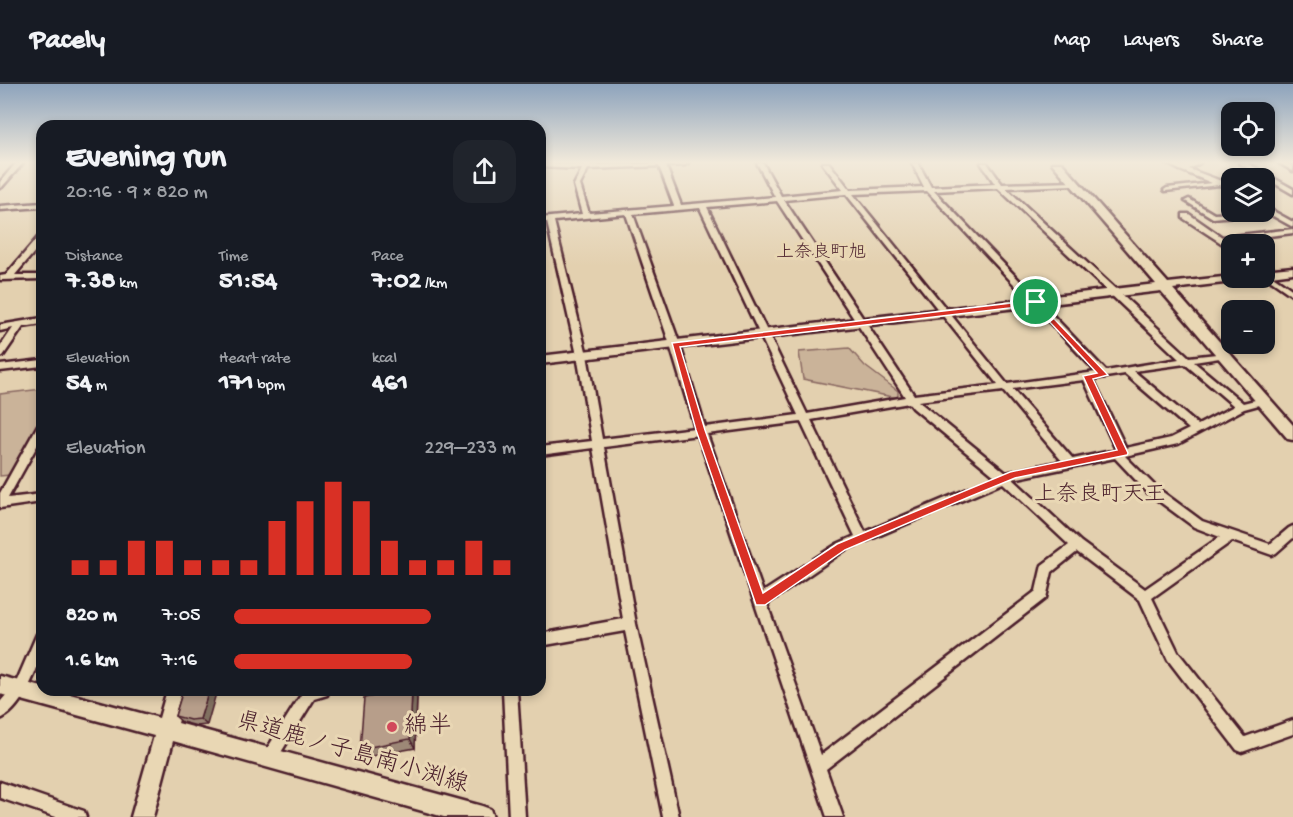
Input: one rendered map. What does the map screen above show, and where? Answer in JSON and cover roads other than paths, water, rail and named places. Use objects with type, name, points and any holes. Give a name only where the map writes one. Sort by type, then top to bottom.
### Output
[{"type":"street","points":[[581,197],[586,216]]},
{"type":"street","points":[[674,197],[678,207]]},
{"type":"street","points":[[546,219],[777,197]]},
{"type":"street","points":[[779,197],[911,399],[927,417],[1005,478],[1077,545],[1145,596],[1173,656],[1242,745],[1293,727]]},
{"type":"street","points":[[852,197],[1004,386],[1070,463]]},
{"type":"street","points":[[937,197],[1104,375]]},
{"type":"street","points":[[1011,197],[1241,408]]},
{"type":"street","points":[[1085,197],[1293,435]]},
{"type":"street","points":[[1189,201],[1213,216],[1221,215]]},
{"type":"street","points":[[0,208],[36,205]]},
{"type":"street","points":[[702,205],[862,538]]},
{"type":"street","points":[[630,212],[701,430],[836,817]]},
{"type":"street","points":[[1275,214],[1293,225]]},
{"type":"street","points":[[1186,216],[1220,240],[1293,231]]},
{"type":"street","points":[[550,219],[582,355],[630,624],[671,817]]},
{"type":"street","points":[[4,278],[36,244]]},
{"type":"street","points":[[1275,272],[1293,270]]},
{"type":"street","points":[[4,278],[36,277]]},
{"type":"street","points":[[546,359],[1221,280]]},
{"type":"street","points":[[1275,280],[1293,294]]},
{"type":"street","points":[[0,328],[36,322]]},
{"type":"street","points":[[0,354],[20,325]]},
{"type":"street","points":[[546,450],[804,418],[911,399],[1104,375],[1185,359],[1223,355]]},
{"type":"street","points":[[0,368],[36,364]]},
{"type":"street","points":[[1127,370],[1196,429]]},
{"type":"street","points":[[1087,376],[1120,453],[1152,490],[1198,524],[1229,537],[1272,550],[1293,531]]},
{"type":"street","points":[[760,601],[841,547],[1005,478],[1174,441],[1241,408],[1263,401]]},
{"type":"street","points":[[0,503],[36,439]]},
{"type":"street","points":[[0,503],[36,499]]},
{"type":"street","points":[[1145,596],[1229,537]]},
{"type":"street","points":[[818,765],[1042,594],[1046,569],[1077,545]]},
{"type":"street","points":[[546,639],[630,624]]},
{"type":"street","points":[[0,712],[10,688],[36,647]]},
{"type":"street","name":"県道鹿ノ子島南小渕線","points":[[10,688],[36,695]]},
{"type":"street","name":"県道鹿ノ子島南小渕線","points":[[41,696],[270,757],[482,817]]},
{"type":"street","points":[[142,817],[175,696]]},
{"type":"street","points":[[270,757],[308,696]]},
{"type":"street","points":[[510,696],[517,817]]},
{"type":"street","points":[[0,789],[78,817]]},
{"type":"place","name":"綿半","points":[[392,727]]},
{"type":"district","name":"上奈良町旭","points":[[821,253]]},
{"type":"district","name":"上奈良町天王","points":[[1100,496]]}]
